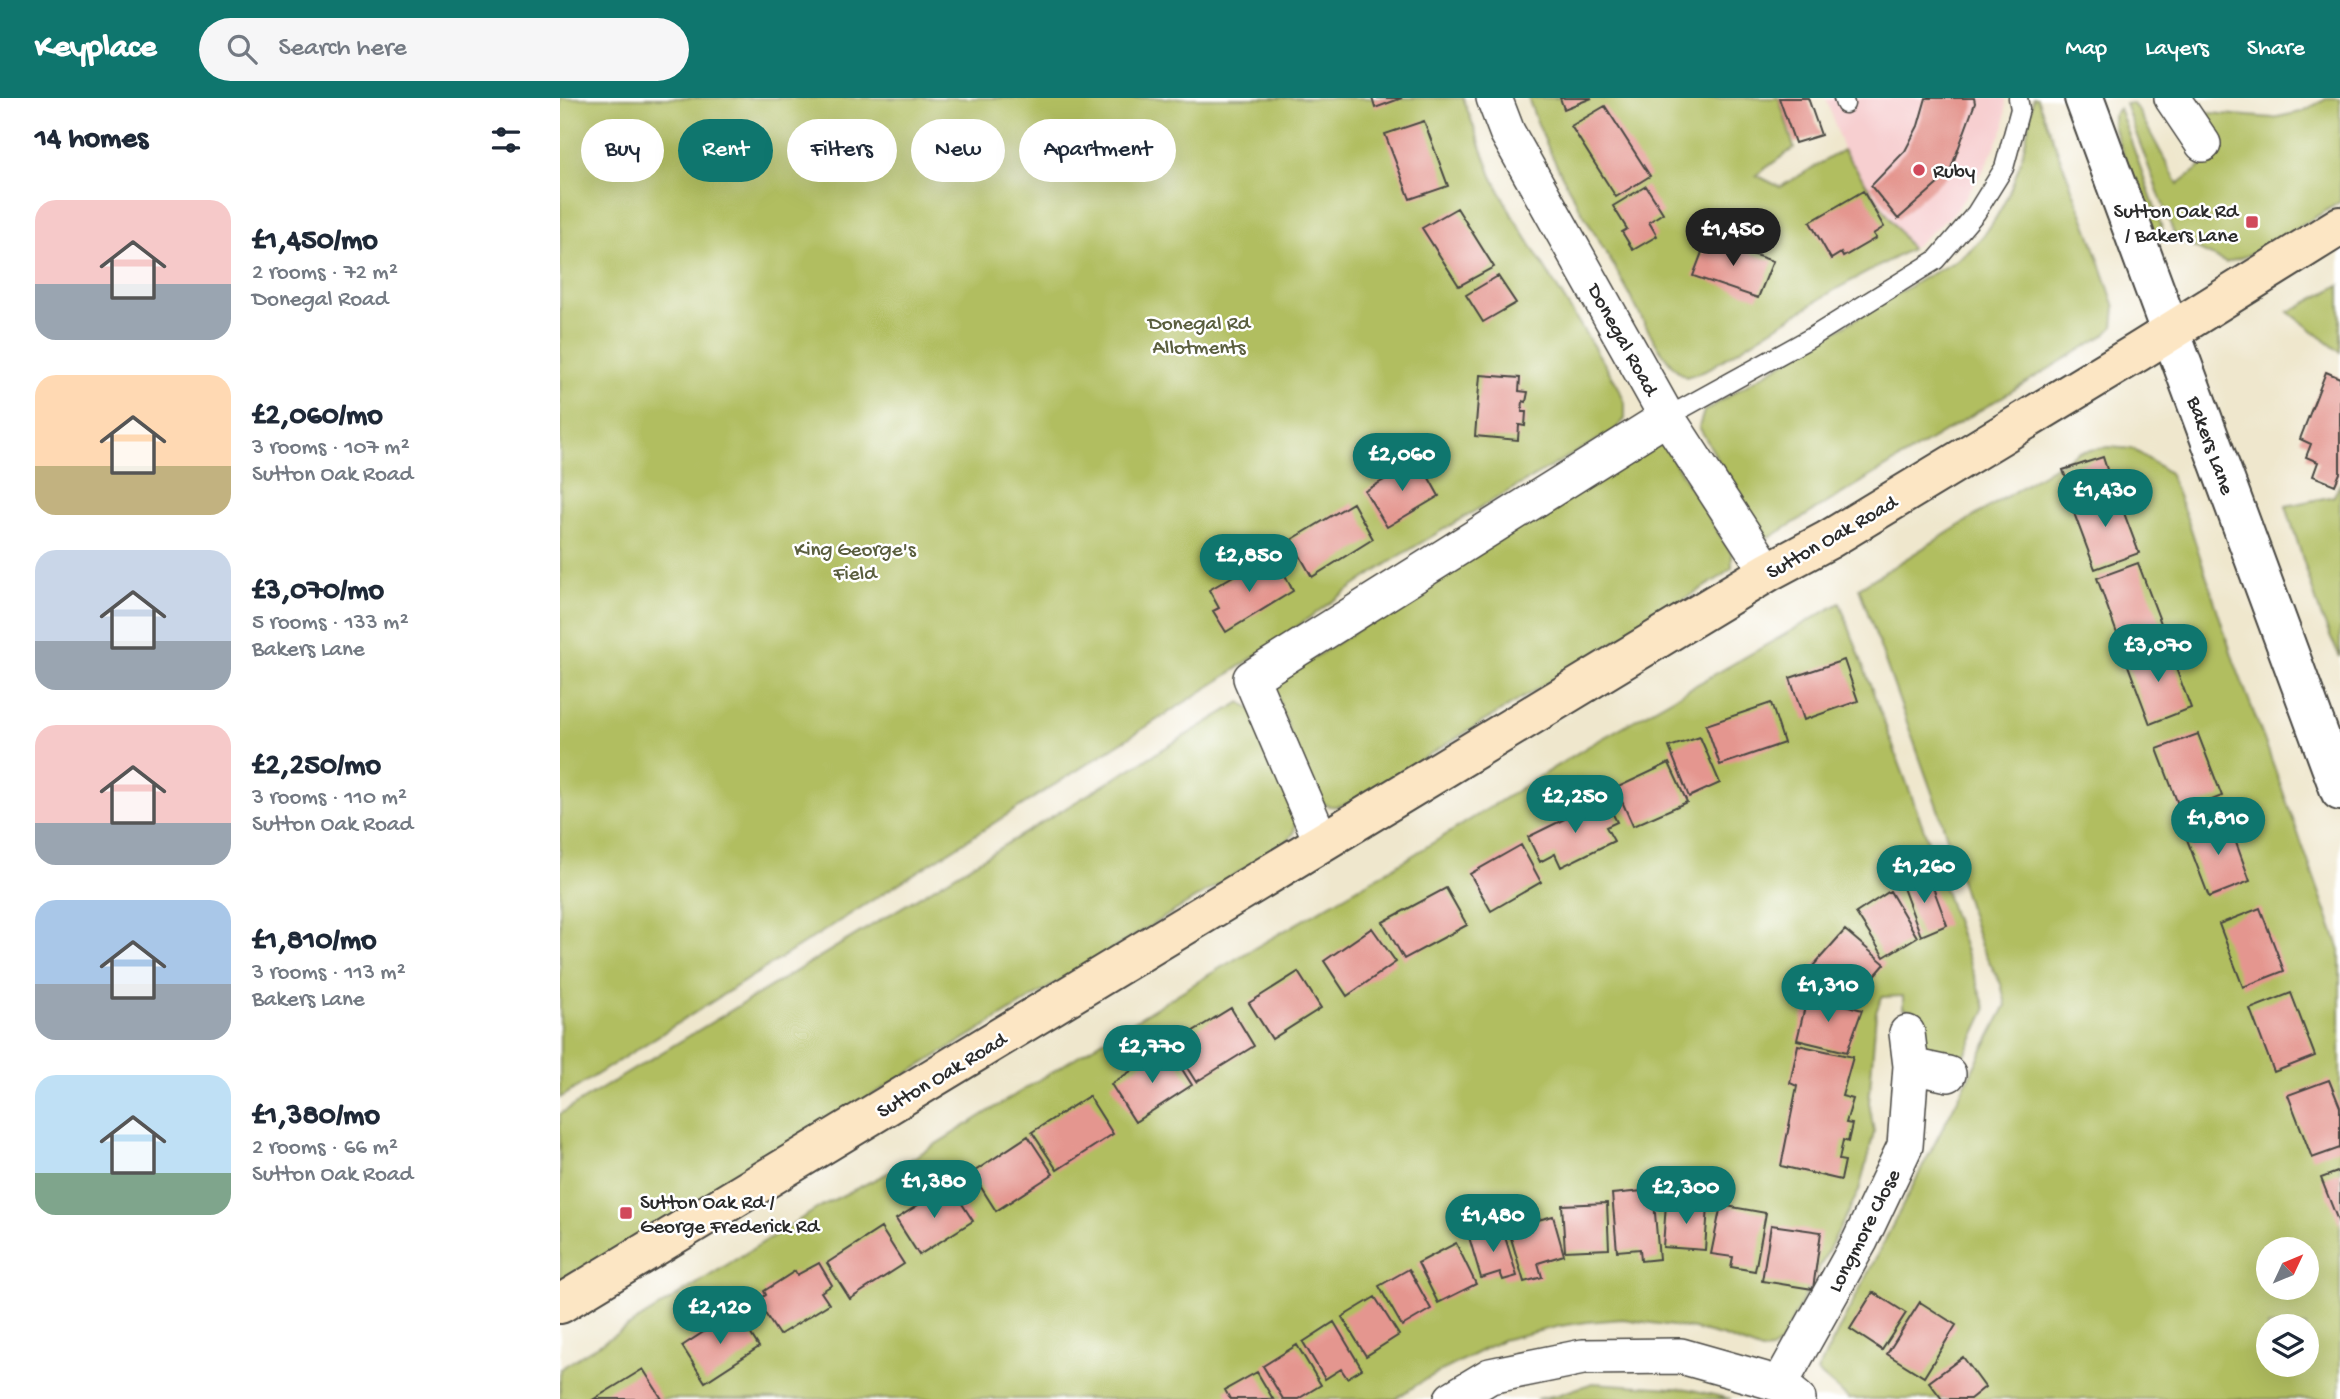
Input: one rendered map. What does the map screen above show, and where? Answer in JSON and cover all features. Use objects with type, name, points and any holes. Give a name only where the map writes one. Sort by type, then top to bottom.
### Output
[{"type":"main road","name":"Sutton Oak Road","points":[[560,1304],[1768,572],[1828,540],[2170,333],[2340,226]]},
{"type":"street","name":"Donegal Road","points":[[1494,98],[1507,132],[1667,417],[1768,572]]},
{"type":"street","name":"Bakers Lane","points":[[2084,98],[2340,791]]},
{"type":"street","points":[[2172,98],[2203,144]]},
{"type":"street","points":[[1322,843],[1251,678],[1667,417]]},
{"type":"street","name":"Longmore Close","points":[[1789,1391],[1905,1146],[1909,1050],[1948,1074]]},
{"type":"street","points":[[1452,1399],[1490,1376],[1583,1357],[1681,1356],[1789,1391]]},
{"type":"lane","points":[[1667,417],[1812,337],[1936,260],[1976,213],[2004,168],[2020,108],[2018,98]]},
{"type":"shaded area","points":[[1826,98],[2006,98],[2005,126],[1984,169],[1955,212],[1911,249],[1843,150]]},
{"type":"green space","name":"King George's Field","points":[[560,98],[1463,98],[1492,176],[1512,215],[1618,386],[1625,403],[1625,419],[1615,430],[1398,557],[1223,678],[560,1098]]},
{"type":"green space","points":[[1528,98],[1779,98],[1794,148],[1756,175],[1780,187],[1843,150],[1911,249],[1836,289],[1705,371],[1686,377],[1666,358],[1648,330],[1558,167]]},
{"type":"green space","points":[[2033,98],[2037,98],[2090,234],[2115,307],[2113,327],[2106,334],[1769,538],[1761,535],[1699,427],[1704,411],[1966,254],[1985,234],[2006,198],[2021,159]]},
{"type":"green space","points":[[2328,98],[2340,98],[2340,202],[2260,251],[2226,263],[2176,239],[2125,104],[2132,103],[2138,110],[2178,184],[2204,164],[2188,135],[2197,112],[2273,118],[2301,112]]},
{"type":"green space","points":[[2119,108],[2166,239],[2155,242],[2113,126],[2113,116]]},
{"type":"green space","points":[[2340,285],[2340,352],[2289,312]]},
{"type":"green space","points":[[1652,442],[1663,446],[1671,457],[1732,554],[1732,568],[1350,803],[1328,806],[1316,798],[1311,793],[1273,684]]},
{"type":"green space","points":[[2108,447],[2133,449],[2169,473],[2190,526],[2234,661],[2340,950],[2340,1399],[1849,1399],[1817,1372],[2006,1005],[2001,984],[1981,946],[1940,815],[1859,588],[2078,452]]},
{"type":"green space","points":[[2340,483],[2340,657],[2321,616],[2286,506],[2334,496]]},
{"type":"green space","points":[[1840,603],[1923,827],[1986,1010],[1964,1057],[1929,1053],[1907,1033],[1912,1010],[1903,1008],[1903,996],[1882,997],[1876,1012],[1869,1103],[1874,1132],[1859,1191],[1780,1344],[1771,1350],[1762,1351],[1694,1329],[1623,1319],[1560,1326],[1502,1340],[1426,1379],[1395,1399],[560,1399],[560,1369],[823,1205],[894,1170],[1215,971],[1394,867],[1587,747]]},
{"type":"green space","points":[[1241,702],[1259,715],[1297,812],[1294,833],[1285,844],[560,1285],[560,1114]]},
{"type":"green space","points":[[1593,1383],[1688,1389],[1731,1399],[1536,1399]]},
{"type":"building","points":[[1372,98],[1402,98],[1375,108]]},
{"type":"building","points":[[1560,98],[1592,98],[1564,109]]},
{"type":"building","points":[[1779,98],[1808,98],[1821,135],[1795,143]]},
{"type":"building","points":[[1926,98],[1974,98],[1975,103],[1949,174],[1898,219],[1871,186],[1905,151],[1918,126]]},
{"type":"building","points":[[1605,106],[1650,176],[1616,197],[1571,126]]},
{"type":"building","points":[[1424,121],[1448,186],[1410,199],[1385,134]]},
{"type":"building","points":[[1646,186],[1663,213],[1649,222],[1657,236],[1633,250],[1622,232],[1627,229],[1613,206]]},
{"type":"building","points":[[1863,191],[1884,227],[1873,234],[1876,238],[1843,257],[1841,253],[1831,259],[1810,222]]},
{"type":"building","points":[[1457,208],[1494,267],[1459,286],[1422,228]]},
{"type":"building","points":[[1707,239],[1773,261],[1758,298],[1693,276]]},
{"type":"building","points":[[1498,276],[1516,303],[1483,322],[1466,295]]},
{"type":"building","points":[[2326,372],[2340,378],[2340,473],[2335,485],[2313,476],[2318,462],[2306,457],[2311,444],[2300,439]]},
{"type":"building","points":[[1480,375],[1520,378],[1519,391],[1528,392],[1526,402],[1523,401],[1522,412],[1526,412],[1525,426],[1519,425],[1518,440],[1475,436]]},
{"type":"building","points":[[2103,457],[2112,485],[2073,498],[2063,470]]},
{"type":"building","points":[[1419,460],[1439,496],[1387,527],[1365,491]]},
{"type":"building","points":[[2115,489],[2139,553],[2095,569],[2071,505]]},
{"type":"building","points":[[1353,503],[1373,539],[1312,577],[1291,540]]},
{"type":"building","points":[[1261,560],[1269,574],[1281,567],[1293,591],[1226,632],[1213,611],[1219,608],[1209,590]]},
{"type":"building","points":[[2138,563],[2162,626],[2120,642],[2097,578]]},
{"type":"building","points":[[2167,645],[2191,708],[2150,724],[2126,660]]},
{"type":"building","points":[[1844,660],[1858,701],[1804,720],[1790,678]]},
{"type":"building","points":[[1771,703],[1784,743],[1720,765],[1706,725]]},
{"type":"building","points":[[2198,734],[2222,796],[2181,812],[2157,749]]},
{"type":"building","points":[[1700,737],[1720,783],[1689,797],[1669,747]]},
{"type":"building","points":[[1669,763],[1687,802],[1633,826],[1616,788]]},
{"type":"building","points":[[1605,799],[1617,822],[1606,827],[1614,841],[1561,867],[1555,854],[1540,862],[1528,837]]},
{"type":"building","points":[[2227,818],[2250,881],[2209,897],[2185,834]]},
{"type":"building","points":[[1521,845],[1541,882],[1491,911],[1470,874]]},
{"type":"building","points":[[1928,874],[1947,925],[1921,936],[1902,885]]},
{"type":"building","points":[[1446,888],[1467,925],[1404,959],[1383,922]]},
{"type":"building","points":[[1890,891],[1917,937],[1884,957],[1856,913]]},
{"type":"building","points":[[2260,908],[2284,971],[2243,987],[2219,924]]},
{"type":"building","points":[[1372,928],[1396,962],[1347,996],[1324,961]]},
{"type":"building","points":[[1845,930],[1885,964],[1853,1001],[1813,966]]},
{"type":"building","points":[[1298,972],[1321,1008],[1272,1039],[1249,1003]]},
{"type":"building","points":[[2291,993],[2315,1056],[2274,1072],[2250,1009]]},
{"type":"building","points":[[1808,994],[1862,1010],[1847,1052],[1797,1040]]},
{"type":"building","points":[[1231,1008],[1254,1046],[1196,1082],[1172,1044]]},
{"type":"building","points":[[1798,1045],[1853,1057],[1842,1096],[1853,1099],[1846,1123],[1852,1124],[1848,1142],[1843,1140],[1839,1160],[1845,1161],[1841,1180],[1781,1166],[1797,1086],[1790,1083]]},
{"type":"building","points":[[1168,1047],[1192,1085],[1135,1122],[1111,1084]]},
{"type":"building","points":[[2329,1080],[2340,1107],[2340,1148],[2312,1158],[2288,1095]]},
{"type":"building","points":[[1089,1096],[1113,1134],[1057,1170],[1032,1132]]},
{"type":"building","points":[[1028,1136],[1053,1174],[996,1211],[972,1173]]},
{"type":"building","points":[[2340,1171],[2340,1226],[2321,1178]]},
{"type":"building","points":[[950,1185],[973,1221],[919,1255],[896,1219]]},
{"type":"building","points":[[1653,1190],[1659,1259],[1641,1261],[1640,1249],[1617,1251],[1612,1194]]},
{"type":"building","points":[[1607,1203],[1609,1249],[1565,1251],[1562,1205]]},
{"type":"building","points":[[1666,1203],[1708,1206],[1705,1250],[1663,1247]]},
{"type":"building","points":[[1721,1205],[1766,1213],[1755,1271],[1731,1267],[1733,1257],[1711,1254]]},
{"type":"building","points":[[1553,1216],[1564,1255],[1538,1263],[1542,1277],[1524,1282],[1508,1228]]},
{"type":"building","points":[[1771,1225],[1821,1232],[1813,1289],[1762,1281]]},
{"type":"building","points":[[1502,1227],[1517,1276],[1503,1280],[1500,1272],[1481,1278],[1469,1237]]},
{"type":"building","points":[[881,1228],[904,1264],[850,1299],[827,1263]]},
{"type":"building","points":[[1456,1243],[1476,1284],[1438,1303],[1418,1263]]},
{"type":"building","points":[[819,1263],[832,1285],[821,1292],[829,1304],[779,1335],[757,1301],[766,1295],[764,1291],[795,1271],[797,1275]]},
{"type":"building","points":[[1409,1269],[1431,1309],[1402,1326],[1379,1286]]},
{"type":"building","points":[[1873,1292],[1906,1313],[1882,1350],[1850,1329]]},
{"type":"building","points":[[1375,1297],[1399,1335],[1366,1356],[1342,1317]]},
{"type":"building","points":[[1920,1302],[1956,1325],[1924,1377],[1887,1354]]},
{"type":"building","points":[[736,1311],[759,1347],[705,1382],[682,1346]]},
{"type":"building","points":[[1334,1322],[1362,1369],[1347,1378],[1341,1369],[1325,1379],[1303,1342]]},
{"type":"building","points":[[1297,1345],[1321,1385],[1298,1399],[1283,1399],[1263,1366]]},
{"type":"building","points":[[1963,1357],[1985,1387],[1970,1399],[1942,1399],[1929,1382]]},
{"type":"building","points":[[643,1369],[662,1399],[594,1399],[617,1385]]},
{"type":"building","points":[[1257,1372],[1273,1399],[1230,1399],[1225,1390]]},
{"type":"place","name":"Ruby","points":[[1919,170]]},
{"type":"place","name":"Sutton Oak Rd / Bakers Lane","points":[[2252,222]]},
{"type":"place","name":"Sutton Oak Rd / George Frederick Rd","points":[[626,1213]]},
{"type":"park label","name":"Donegal Rd Allotments","points":[[1199,334]]}]
